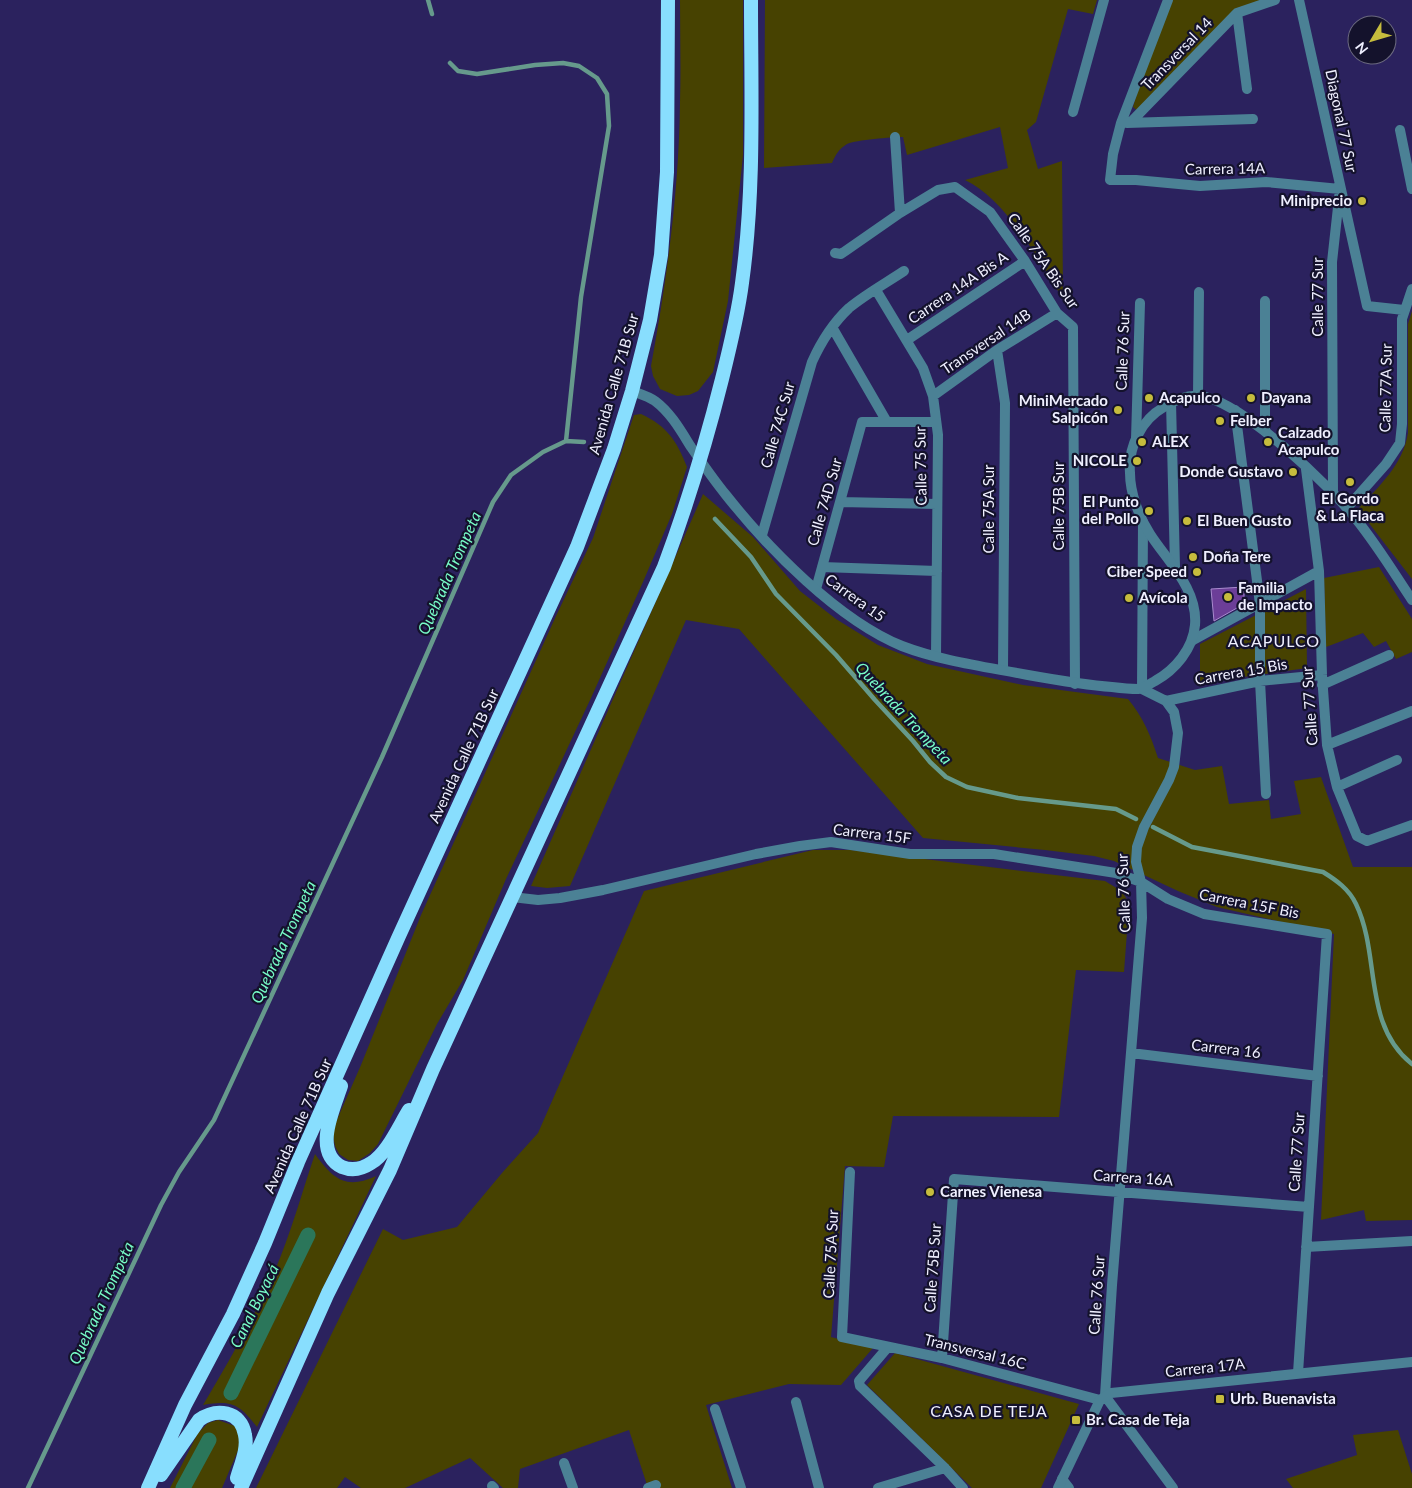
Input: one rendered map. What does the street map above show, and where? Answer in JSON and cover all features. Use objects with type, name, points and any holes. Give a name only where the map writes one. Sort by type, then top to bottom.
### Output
[{"type":"highway","name":"Avenida Calle 71B Sur","points":[[148,1488],[185,1405],[233,1314],[265,1244],[298,1162],[398,936],[577,547],[602,484],[632,391],[650,320],[661,255],[668,163],[668,0]]},
{"type":"highway","points":[[241,1488],[328,1293],[390,1170],[433,1069],[664,566],[700,461],[729,351],[742,283],[751,169],[751,0]]},
{"type":"highway","points":[[362,1021],[327,1134],[326,1144],[329,1154],[338,1165],[352,1170],[360,1169],[378,1158],[433,1069]]},
{"type":"highway","points":[[152,1488],[194,1426],[206,1415],[222,1412],[231,1414],[236,1418],[246,1435],[244,1456],[234,1488]]},
{"type":"street","points":[[1073,112],[1104,0]]},
{"type":"street","points":[[1168,0],[1126,123],[1253,119]]},
{"type":"street","name":"Transversal 14","points":[[1126,123],[1237,14],[1275,0]]},
{"type":"street","name":"Diagonal 77 Sur","points":[[1299,0],[1367,306],[1404,310]]},
{"type":"street","points":[[1237,14],[1247,89]]},
{"type":"street","name":"Carrera 14A","points":[[1126,123],[1113,154],[1110,180],[1136,180],[1200,186],[1266,182],[1340,189]]},
{"type":"street","points":[[1400,130],[1412,189]]},
{"type":"street","points":[[835,253],[841,254],[900,213],[895,137]]},
{"type":"street","name":"Calle 75A Bis Sur","points":[[900,213],[938,190],[955,188],[981,204],[990,212],[1025,261],[1057,313],[1072,328]]},
{"type":"street","name":"Calle 77 Sur","points":[[1334,494],[1332,262],[1340,189]]},
{"type":"street","name":"Carrera 14A Bis A","points":[[907,340],[1025,261]]},
{"type":"street","name":"Calle 74C Sur","points":[[762,535],[812,362],[832,327],[850,307],[904,271]]},
{"type":"street","name":"Calle 77A Sur","points":[[1347,508],[1386,464],[1400,443],[1402,424],[1402,319],[1412,289]]},
{"type":"street","name":"Calle 75 Sur","points":[[876,290],[923,368],[933,396],[938,435],[936,656]]},
{"type":"street","points":[[1198,396],[1199,292]]},
{"type":"street","points":[[1265,301],[1265,431]]},
{"type":"street","name":"Calle 76 Sur","points":[[1140,303],[1136,439],[1130,462],[1130,474],[1132,491],[1143,522],[1142,689]]},
{"type":"street","name":"Transversal 14B","points":[[933,396],[997,350],[1057,313]]},
{"type":"street","points":[[832,327],[887,422],[936,422]]},
{"type":"street","name":"Calle 75B Sur","points":[[1072,328],[1075,684]]},
{"type":"street","name":"Calle 75A Sur","points":[[997,350],[1005,403],[1003,670]]},
{"type":"street","name":"Carrera 15","points":[[632,391],[650,398],[664,409],[726,495],[816,590],[846,613],[883,637],[903,646],[936,656],[1003,670],[1075,684],[1142,689]]},
{"type":"street","points":[[1136,439],[1142,428],[1159,410],[1181,398],[1208,397],[1235,410],[1265,431],[1334,494],[1360,524],[1412,600]]},
{"type":"street","points":[[1171,402],[1175,567]]},
{"type":"street","points":[[1235,410],[1260,604],[1260,682],[1266,794]]},
{"type":"street","name":"Calle 74D Sur","points":[[816,590],[862,422],[887,422]]},
{"type":"street","name":"Calle 77 Sur","points":[[1306,469],[1319,571],[1326,745],[1337,787],[1357,836],[1367,842],[1412,825]]},
{"type":"street","points":[[840,502],[937,504]]},
{"type":"street","points":[[1142,689],[1169,673],[1193,640],[1195,628],[1194,609],[1187,588],[1175,567],[1143,522]]},
{"type":"street","points":[[822,567],[937,571]]},
{"type":"street","points":[[1193,640],[1319,571]]},
{"type":"street","name":"Carrera 15 Bis","points":[[1166,702],[1260,682],[1322,680],[1389,656]]},
{"type":"street","points":[[1142,689],[1166,702]]},
{"type":"street","name":"Calle 76 Sur","points":[[1103,1398],[1142,918],[1141,882],[1136,862],[1137,847],[1144,827],[1169,780],[1174,766],[1178,733],[1174,712],[1166,702]]},
{"type":"street","points":[[1326,745],[1412,711]]},
{"type":"street","points":[[1337,787],[1397,760]]},
{"type":"street","name":"Carrera 15F","points":[[512,897],[538,900],[560,898],[603,890],[756,854],[831,842],[910,854],[994,854],[1116,872],[1141,882]]},
{"type":"street","name":"Carrera 15F Bis","points":[[1141,882],[1168,899],[1204,914],[1327,934]]},
{"type":"street","name":"Calle 77 Sur","points":[[1298,1373],[1327,934]]},
{"type":"street","name":"Carrera 16","points":[[1131,1052],[1318,1076]]},
{"type":"street","name":"Calle 75A Sur","points":[[842,1337],[850,1172]]},
{"type":"street","name":"Calle 75B Sur","points":[[942,1358],[954,1179]]},
{"type":"street","name":"Carrera 16A","points":[[954,1179],[1309,1207]]},
{"type":"street","points":[[1306,1247],[1412,1241]]},
{"type":"street","name":"Transversal 16C","points":[[842,1337],[942,1358],[1103,1398]]},
{"type":"street","points":[[888,1347],[859,1380],[859,1383],[945,1468],[962,1488]]},
{"type":"street","name":"Carrera 17A","points":[[1103,1398],[1111,1394],[1412,1362]]},
{"type":"street","points":[[1069,1488],[1060,1484],[1103,1398],[1173,1488]]},
{"type":"street","points":[[796,1402],[819,1488]]},
{"type":"street","points":[[715,1409],[741,1488]]},
{"type":"street","points":[[564,1463],[573,1488]]},
{"type":"street","points":[[878,1488],[945,1468]]},
{"type":"shaded area","points":[[680,0],[743,0],[743,155],[728,301],[713,372],[698,391],[689,395],[677,396],[660,389],[653,376],[651,366],[667,268],[675,202],[679,135]]},
{"type":"shaded area","points":[[765,0],[1097,0],[1093,14],[1068,9],[1036,122],[1027,130],[1038,169],[1062,161],[1063,299],[1032,249],[1008,216],[980,189],[965,180],[1008,168],[1000,127],[907,155],[903,137],[883,138],[847,144],[838,152],[832,163],[764,168]]},
{"type":"shaded area","points":[[1164,0],[1273,0],[1232,13],[1140,113],[1133,107]]},
{"type":"shaded area","points":[[1412,311],[1412,579],[1358,509],[1396,465],[1405,445],[1408,433],[1408,324]]},
{"type":"shaded area","points":[[641,414],[658,424],[670,435],[687,467],[672,514],[591,698],[506,879],[463,980],[437,1024],[378,1144],[370,1153],[358,1161],[348,1160],[339,1154],[335,1146],[333,1135],[336,1122],[421,915],[593,538],[634,415]]},
{"type":"shaded area","points":[[703,494],[753,537],[800,591],[836,619],[878,645],[927,664],[1023,685],[1128,699],[1146,727],[1158,758],[1195,770],[1222,766],[1229,804],[1269,800],[1271,819],[1301,814],[1294,781],[1321,777],[1353,867],[1412,867],[1412,1220],[1366,1221],[1364,1210],[1321,1220],[1334,934],[1217,907],[1114,861],[1094,856],[923,838],[739,629],[686,620],[570,886],[547,888],[531,886]]},
{"type":"shaded area","points":[[1379,567],[1412,619],[1412,652],[1396,659],[1386,641],[1374,647],[1363,633],[1326,647],[1324,578]]},
{"type":"shaded area","points":[[1306,589],[1307,668],[1200,683],[1200,644]]},
{"type":"shaded area","points":[[813,850],[851,850],[1105,881],[1123,893],[1129,905],[1124,972],[1076,970],[1059,1117],[893,1116],[884,1167],[845,1166],[831,1337],[873,1348],[841,1385],[789,1384],[706,1405],[732,1488],[648,1488],[629,1430],[520,1469],[518,1488],[503,1488],[470,1458],[405,1488],[361,1488],[345,1477],[337,1488],[256,1488],[383,1229],[403,1240],[457,1227],[538,1133],[644,891]]},
{"type":"shaded area","points":[[315,1154],[334,1176],[341,1180],[356,1182],[376,1176],[257,1427],[245,1413],[234,1406],[221,1403],[203,1405],[239,1342],[272,1277],[290,1231]]},
{"type":"shaded area","points":[[895,1353],[1079,1404],[1041,1488],[972,1488],[867,1385]]},
{"type":"shaded area","points":[[218,1420],[235,1426],[240,1434],[239,1448],[222,1488],[170,1488],[198,1433],[208,1423]]},
{"type":"shaded area","points":[[1398,1430],[1412,1474],[1412,1488],[1293,1488],[1286,1479],[1357,1455],[1353,1435]]},
{"type":"building","name":"Familia de Impacto","points":[[1244,587],[1244,604],[1214,621],[1211,589]]},
{"type":"waterway","points":[[428,0],[432,14]]},
{"type":"waterway","points":[[450,63],[458,71],[477,74],[535,65],[563,63],[579,66],[597,78],[607,94],[609,126],[581,297],[566,441]]},
{"type":"waterway","name":"Quebrada Trompeta","points":[[28,1488],[161,1205],[179,1172],[214,1120],[382,757],[493,502],[511,475],[543,452],[566,441],[584,442]]},
{"type":"waterway","name":"Quebrada Trompeta","points":[[715,519],[751,557],[776,594],[836,655],[930,762],[946,777],[967,787],[1018,798],[1116,809],[1136,819]]},
{"type":"waterway","name":"Quebrada Trompeta","points":[[1153,827],[1192,847],[1323,872],[1342,885],[1356,904],[1364,924],[1379,1010],[1386,1029],[1396,1048],[1412,1064]]},
{"type":"waterway","name":"Canal Boyacá","points":[[231,1393],[308,1235]]},
{"type":"waterway","name":"Canal Boyacá","points":[[183,1488],[209,1440]]},
{"type":"place","name":"Miniprecio","points":[[1362,201]]},
{"type":"place","name":"Acapulco","points":[[1149,398]]},
{"type":"place","name":"Dayana","points":[[1251,398]]},
{"type":"place","name":"MiniMercado Salpicón","points":[[1118,410]]},
{"type":"place","name":"Felber","points":[[1220,421]]},
{"type":"place","name":"ALEX","points":[[1142,442]]},
{"type":"place","name":"Calzado Acapulco","points":[[1268,442]]},
{"type":"place","name":"NICOLE","points":[[1137,461]]},
{"type":"place","name":"Donde Gustavo","points":[[1293,472]]},
{"type":"place","name":"El Gordo & La Flaca","points":[[1350,482]]},
{"type":"place","name":"El Punto del Pollo","points":[[1149,511]]},
{"type":"place","name":"El Buen Gusto","points":[[1187,521]]},
{"type":"place","name":"Doña Tere","points":[[1193,557]]},
{"type":"place","name":"Ciber Speed","points":[[1197,572]]},
{"type":"place","name":"Familia de Impacto","points":[[1228,597]]},
{"type":"place","name":"Avícola","points":[[1129,598]]},
{"type":"place","name":"Carnes Vienesa","points":[[930,1192]]},
{"type":"place","name":"Urb. Buenavista","points":[[1220,1399]]},
{"type":"place","name":"Br. Casa de Teja","points":[[1076,1420]]},
{"type":"district","name":"ACAPULCO","points":[[1274,641]]},
{"type":"district","name":"CASA DE TEJA","points":[[989,1411]]}]
